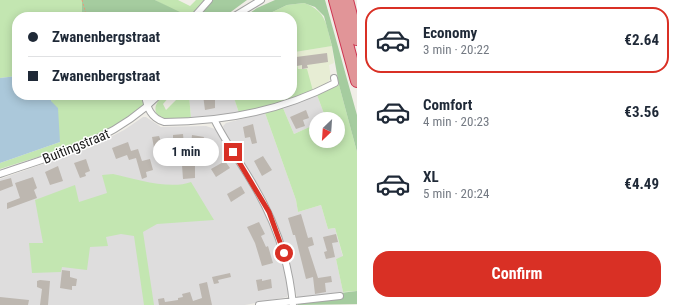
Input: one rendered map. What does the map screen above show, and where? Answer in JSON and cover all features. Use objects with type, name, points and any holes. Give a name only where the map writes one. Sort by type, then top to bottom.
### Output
[{"type":"highway","points":[[335,0],[357,81]]},
{"type":"highway","points":[[347,0],[357,39]]},
{"type":"street","points":[[198,12],[209,0]]},
{"type":"street","points":[[241,12],[261,0]]},
{"type":"street","points":[[297,100],[335,83],[334,78]]},
{"type":"street","points":[[146,100],[147,107],[155,117],[164,122],[215,121],[236,117],[297,100]]},
{"type":"street","name":"Buitingstraat","points":[[0,174],[102,138],[147,107],[154,100]]},
{"type":"street","points":[[215,121],[269,212],[284,253],[293,291],[293,303]]},
{"type":"street","points":[[259,305],[293,303],[340,296]]},
{"type":"path","points":[[82,0],[86,12]]},
{"type":"shaded area","points":[[317,95],[323,112],[309,112],[309,127],[294,134],[283,108]]},
{"type":"shaded area","points":[[189,100],[235,100],[239,113],[214,117],[191,118]]},
{"type":"shaded area","points":[[265,113],[296,200],[298,212],[321,205],[328,229],[335,228],[343,257],[336,259],[343,292],[297,298],[286,248],[267,200],[223,126],[226,123]]},
{"type":"shaded area","points":[[143,117],[146,117],[161,127],[206,126],[215,129],[260,201],[274,233],[284,263],[289,291],[287,297],[245,305],[0,305],[0,179],[89,148],[124,130]]},
{"type":"green space","points":[[0,0],[82,0],[82,12],[12,12],[12,77],[0,78]]},
{"type":"green space","points":[[82,0],[155,0],[180,12],[82,12]]},
{"type":"green space","points":[[155,0],[178,0],[190,6],[196,0],[203,0],[204,2],[195,12],[177,12]]},
{"type":"green space","points":[[203,0],[247,0],[231,12],[202,12],[207,6]]},
{"type":"green space","points":[[275,0],[325,0],[357,115],[357,152],[339,85],[332,46],[324,16],[315,7],[304,3],[287,5],[272,12],[251,12]]},
{"type":"green space","points":[[304,3],[317,10],[327,25],[332,46],[297,52],[297,12],[272,12],[287,5]]},
{"type":"green space","points":[[332,46],[334,63],[329,65],[331,78],[325,85],[313,91],[298,69],[297,52]]},
{"type":"green space","points":[[297,63],[298,69],[307,69],[313,91],[297,97]]},
{"type":"green space","points":[[339,85],[357,152],[357,291],[343,292],[336,259],[343,256],[335,228],[328,229],[321,205],[298,212],[296,200],[265,113],[283,108],[294,134],[309,127],[309,148],[345,148],[345,112],[323,112],[317,95]]},
{"type":"green space","points":[[148,100],[137,110],[101,133],[62,149],[0,169],[0,163],[60,142],[51,101]]},
{"type":"green space","points":[[159,100],[167,100],[163,104],[166,110],[176,100],[189,100],[191,118],[165,119],[157,116],[155,109]]},
{"type":"green space","points":[[235,100],[288,100],[277,104],[239,113]]},
{"type":"green space","points":[[113,174],[163,184],[173,185],[191,182],[214,220],[157,224],[143,232],[154,305],[144,305],[134,236],[121,234],[106,237],[108,246],[90,247],[87,270],[62,267],[61,272],[32,273],[29,243],[43,243],[35,200],[75,185],[79,202],[107,193],[102,175]]},
{"type":"green space","points":[[357,291],[357,304],[298,305],[297,298]]},
{"type":"water","points":[[12,77],[12,100],[51,100],[58,108],[60,142],[0,163],[0,78]]},
{"type":"building","points":[[327,53],[328,62],[307,65],[308,68],[302,69],[302,65],[297,66],[297,57]]},
{"type":"building","points":[[204,100],[215,100],[215,108],[205,110]]},
{"type":"building","points":[[306,110],[309,118],[303,120],[305,126],[296,129],[290,117]]},
{"type":"building","points":[[253,124],[257,143],[252,144],[250,137],[245,138],[243,127]]},
{"type":"building","points":[[183,134],[184,145],[173,145],[173,135]]},
{"type":"building","points":[[192,135],[204,137],[202,146],[191,145]]},
{"type":"building","points":[[159,136],[163,147],[166,146],[167,151],[155,153],[152,137]]},
{"type":"building","points":[[128,142],[131,151],[138,149],[142,161],[150,159],[153,170],[146,172],[147,177],[142,179],[136,158],[129,160],[127,155],[116,159],[112,148]]},
{"type":"building","points":[[190,154],[198,154],[198,159],[195,159],[195,178],[183,179],[182,165],[187,165],[188,161],[191,160]]},
{"type":"building","points":[[263,156],[272,170],[262,176],[254,161]]},
{"type":"building","points":[[86,159],[90,171],[85,173],[86,176],[80,178],[74,163]]},
{"type":"building","points":[[225,161],[230,168],[216,177],[211,169]]},
{"type":"building","points":[[58,166],[63,181],[50,185],[45,172]]},
{"type":"building","points":[[33,177],[37,188],[34,190],[37,198],[7,209],[7,203],[20,198],[15,183]]},
{"type":"building","points":[[11,178],[13,186],[0,191],[0,181]]},
{"type":"building","points":[[241,186],[245,193],[231,202],[227,194]]},
{"type":"building","points":[[301,214],[308,238],[312,237],[314,245],[308,247],[318,278],[331,276],[332,282],[325,283],[326,292],[315,294],[313,277],[306,279],[295,235],[293,235],[288,218]]},
{"type":"building","points":[[259,222],[265,234],[261,236],[266,247],[268,246],[273,263],[262,266],[255,243],[247,227]]},
{"type":"building","points":[[336,234],[338,242],[332,243],[335,257],[326,259],[324,252],[327,251],[323,237]]},
{"type":"building","points":[[62,270],[70,271],[70,277],[77,279],[76,286],[72,286],[72,290],[60,288]]},
{"type":"building","points":[[230,273],[231,277],[218,280],[219,283],[214,284],[212,277]]},
{"type":"building","points":[[262,279],[262,281],[271,279],[272,288],[258,291],[256,280]]},
{"type":"building","points":[[37,281],[50,281],[48,305],[40,305],[42,289],[37,287]]},
{"type":"building","points":[[207,282],[212,305],[159,305],[158,299],[164,298],[165,302],[178,300],[178,298],[183,297],[182,294],[190,292],[193,301],[202,298],[199,284]]},
{"type":"building","points":[[0,297],[29,300],[28,305],[0,305]]},
{"type":"route","points":[[233,152],[269,212],[284,253]]}]
